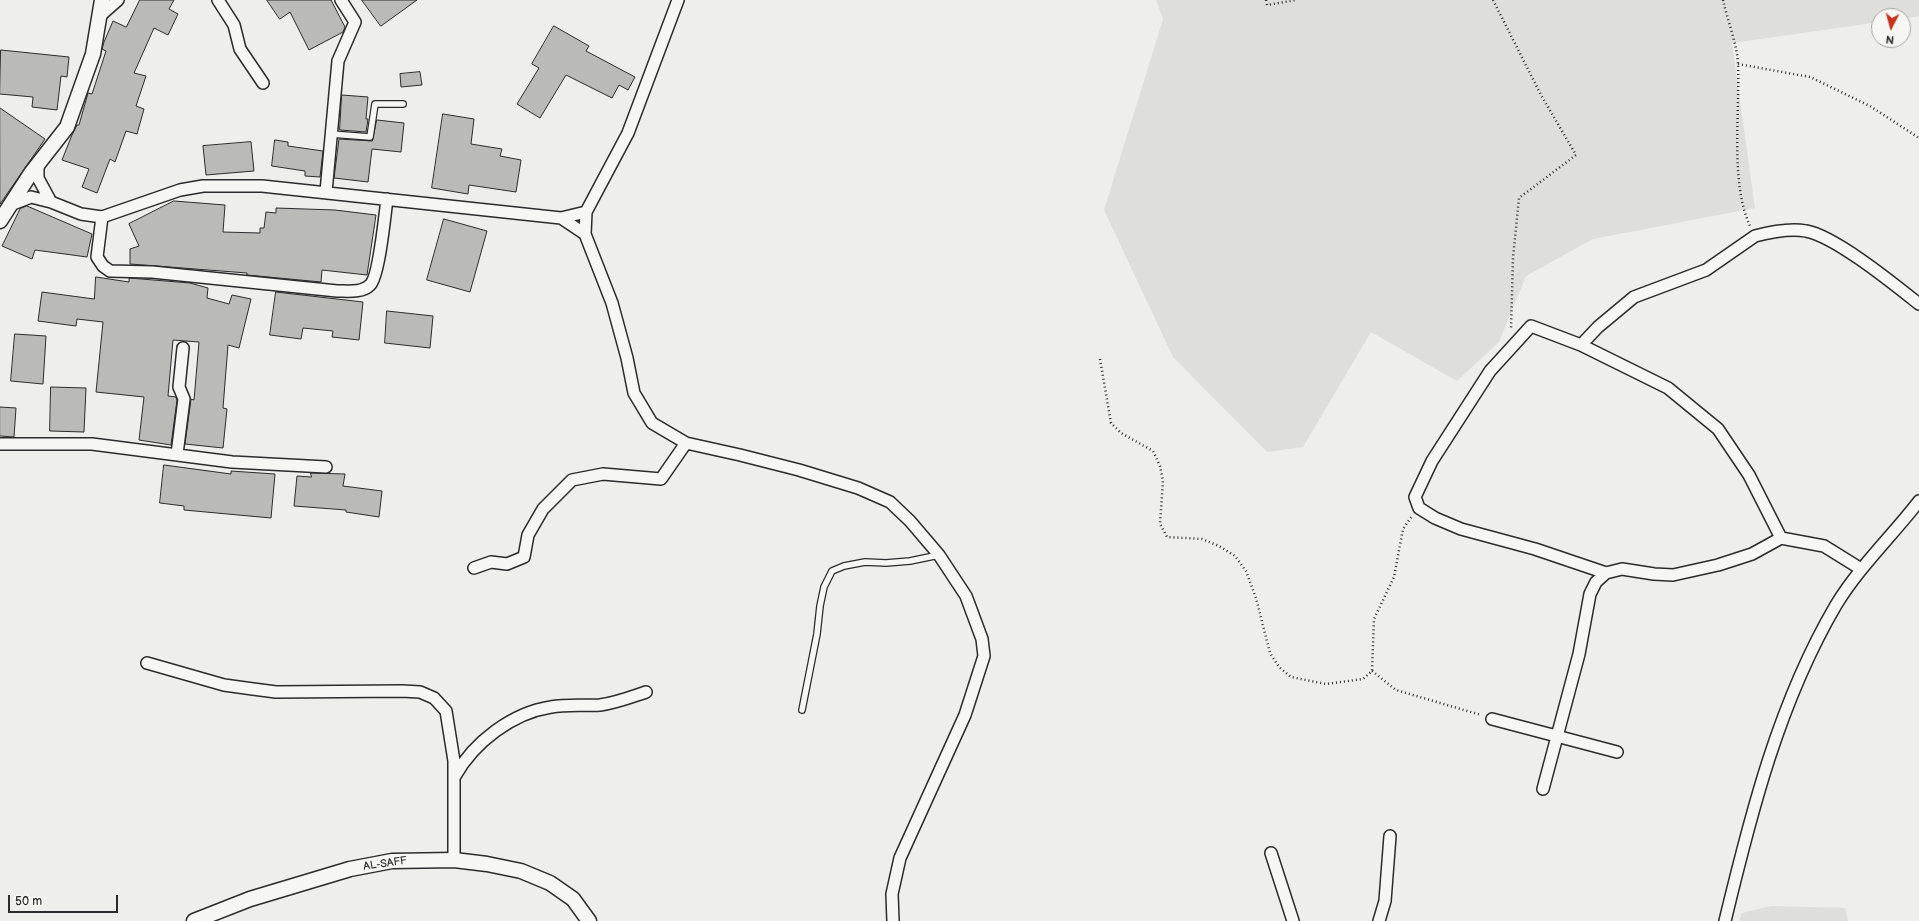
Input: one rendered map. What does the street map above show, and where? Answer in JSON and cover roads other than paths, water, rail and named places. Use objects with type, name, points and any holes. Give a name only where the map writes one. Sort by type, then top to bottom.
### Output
[{"type":"street","points":[[4,212],[67,127],[93,54],[101,14],[102,0]]},
{"type":"street","points":[[101,14],[118,0]]},
{"type":"street","points":[[218,0],[234,25],[240,49],[263,83]]},
{"type":"street","points":[[326,192],[338,61],[355,22],[341,0]]},
{"type":"street","points":[[678,0],[628,133],[586,212],[585,234],[612,303],[627,358],[634,393],[652,423],[686,443],[799,470],[858,488],[890,502],[910,521],[939,555],[966,596],[982,639],[984,656],[965,715],[900,858],[892,894],[893,921]]},
{"type":"street","points":[[38,165],[38,178],[51,202]]},
{"type":"street","points":[[4,212],[31,197],[51,202],[81,214],[102,217],[155,197],[203,186],[262,186],[561,218],[586,212]]},
{"type":"street","points":[[102,217],[97,257],[103,266],[110,271],[152,272],[337,291],[358,291],[371,284],[376,273],[387,199]]},
{"type":"street","points":[[561,218],[585,234]]},
{"type":"street","points":[[1582,345],[1598,327],[1634,297],[1706,270],[1755,236],[1806,231],[1826,238],[1886,278],[1919,304]]},
{"type":"street","points":[[1606,573],[1535,549],[1461,529],[1435,518],[1419,508],[1415,497],[1432,461],[1490,371],[1530,326],[1582,345],[1668,388],[1718,429],[1749,475],[1781,538]]},
{"type":"street","points":[[177,454],[184,399],[179,387],[182,348]]},
{"type":"street","points":[[474,568],[491,562],[508,564],[524,556],[528,535],[543,509],[572,480],[603,474],[661,479],[686,443]]},
{"type":"street","points":[[0,444],[92,444],[232,462],[326,467]]},
{"type":"street","points":[[1726,921],[1744,843],[1768,758],[1804,669],[1836,605],[1861,569],[1902,523],[1919,501]]},
{"type":"street","points":[[1543,789],[1579,654],[1590,594],[1596,582],[1606,573],[1622,569],[1654,574],[1673,575],[1718,565],[1752,554],[1781,538],[1824,546],[1861,569]]},
{"type":"street","points":[[147,663],[224,685],[276,692],[402,690],[420,692],[434,698],[446,711],[454,761],[454,860]]},
{"type":"street","points":[[454,776],[462,763],[482,741],[512,722],[531,713],[551,707],[599,705],[620,701],[646,692]]},
{"type":"street","points":[[1492,719],[1617,752]]},
{"type":"street","points":[[1379,921],[1385,901],[1390,836]]},
{"type":"street","points":[[1271,853],[1293,921]]},
{"type":"street","name":"AL-SAFF","points":[[194,921],[250,900],[350,869],[392,861],[454,860],[487,864],[521,871],[550,883],[573,899],[589,921]]},
{"type":"lane","points":[[331,134],[370,137],[375,104],[403,104]]},
{"type":"lane","points":[[802,710],[817,634],[821,599],[824,587],[832,571],[844,566],[865,562],[904,562],[939,555]]}]
